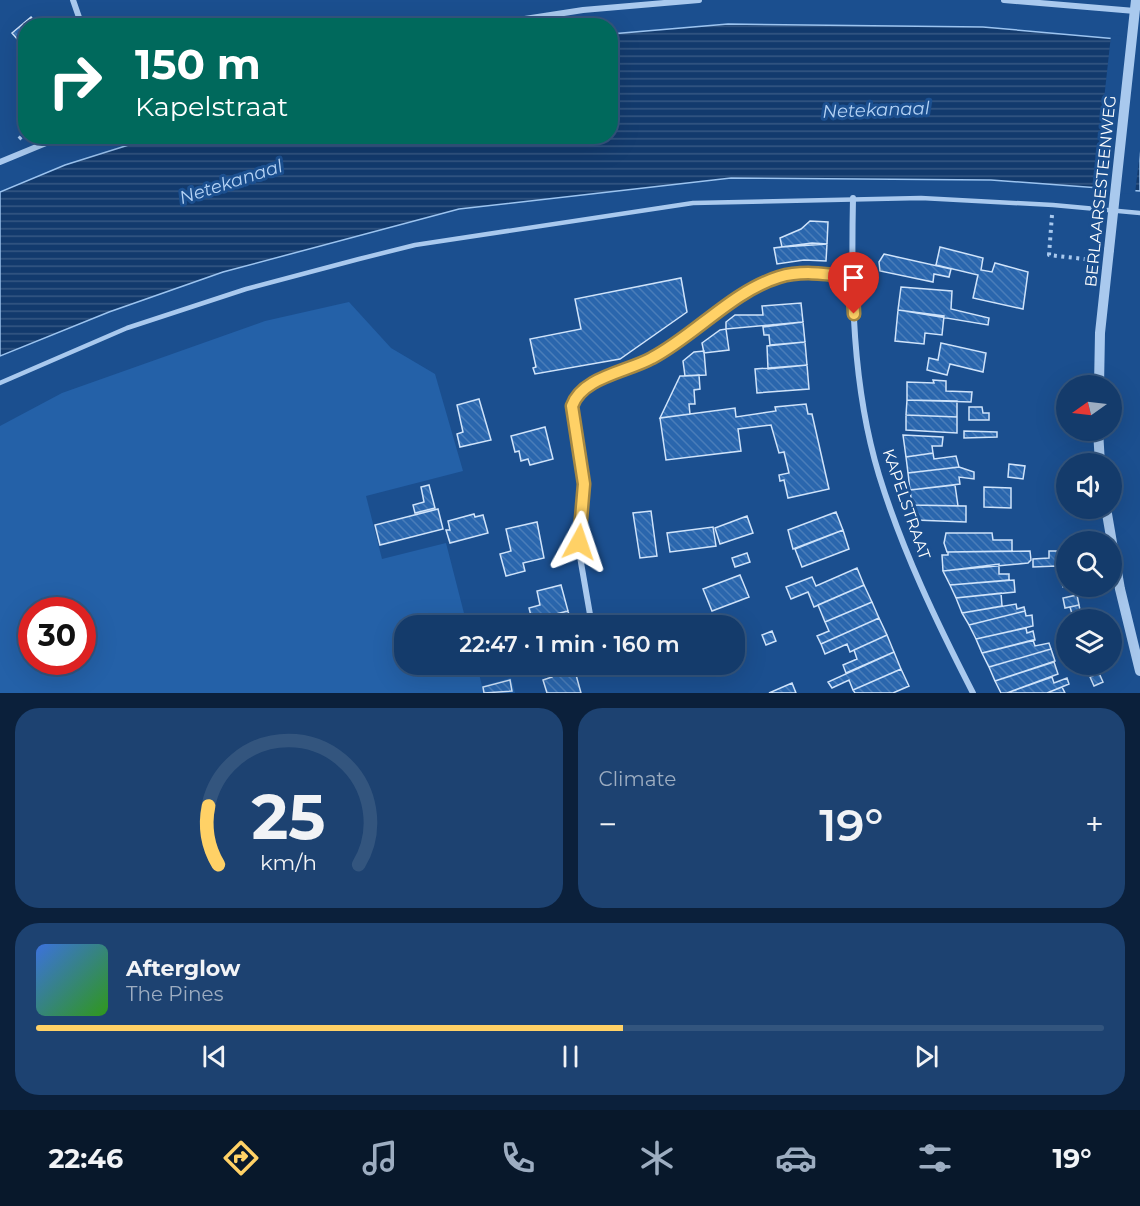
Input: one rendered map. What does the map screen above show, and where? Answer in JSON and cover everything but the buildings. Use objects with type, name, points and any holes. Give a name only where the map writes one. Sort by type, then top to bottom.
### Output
[{"type":"street","points":[[73,0],[79,18]]},
{"type":"street","points":[[532,18],[583,10],[699,0]]},
{"type":"street","points":[[1004,0],[1140,12]]},
{"type":"street","name":"BERLAARSESTEENWEG","points":[[1099,375],[1100,333],[1136,0]]},
{"type":"street","points":[[0,162],[40,144]]},
{"type":"street","name":"KAPELSTRAAT","points":[[853,198],[852,277],[865,411],[878,473],[904,546],[973,693]]},
{"type":"street","points":[[590,615],[578,532],[584,484],[572,406],[579,392],[591,384],[655,357],[750,291],[776,278],[792,273],[852,277]]},
{"type":"street","points":[[1108,519],[1120,589],[1140,671]]},
{"type":"lane","points":[[0,383],[127,328],[246,289],[415,245],[693,203],[921,198],[1053,205],[1140,213]]},
{"type":"path","points":[[1053,205],[1049,255],[1090,260]]},
{"type":"shaded area","points":[[349,302],[391,348],[435,374],[463,471],[366,496],[382,559],[446,543],[464,615],[394,615],[394,675],[479,675],[482,686],[511,678],[515,693],[0,693],[0,426],[62,393],[265,321]]},
{"type":"water","name":"Netekanaal","points":[[728,24],[983,27],[1140,41],[1140,191],[991,180],[731,178],[459,209],[223,272],[109,312],[0,356],[0,192],[65,165],[132,144],[618,144],[618,33]]},
{"type":"pier","points":[[1111,35],[1140,38],[1140,151],[1135,194],[1094,191]]},
{"type":"route","points":[[579,542],[578,532],[584,484],[572,406],[579,392],[585,387],[655,357],[750,291],[792,273],[852,277],[854,314]]}]
